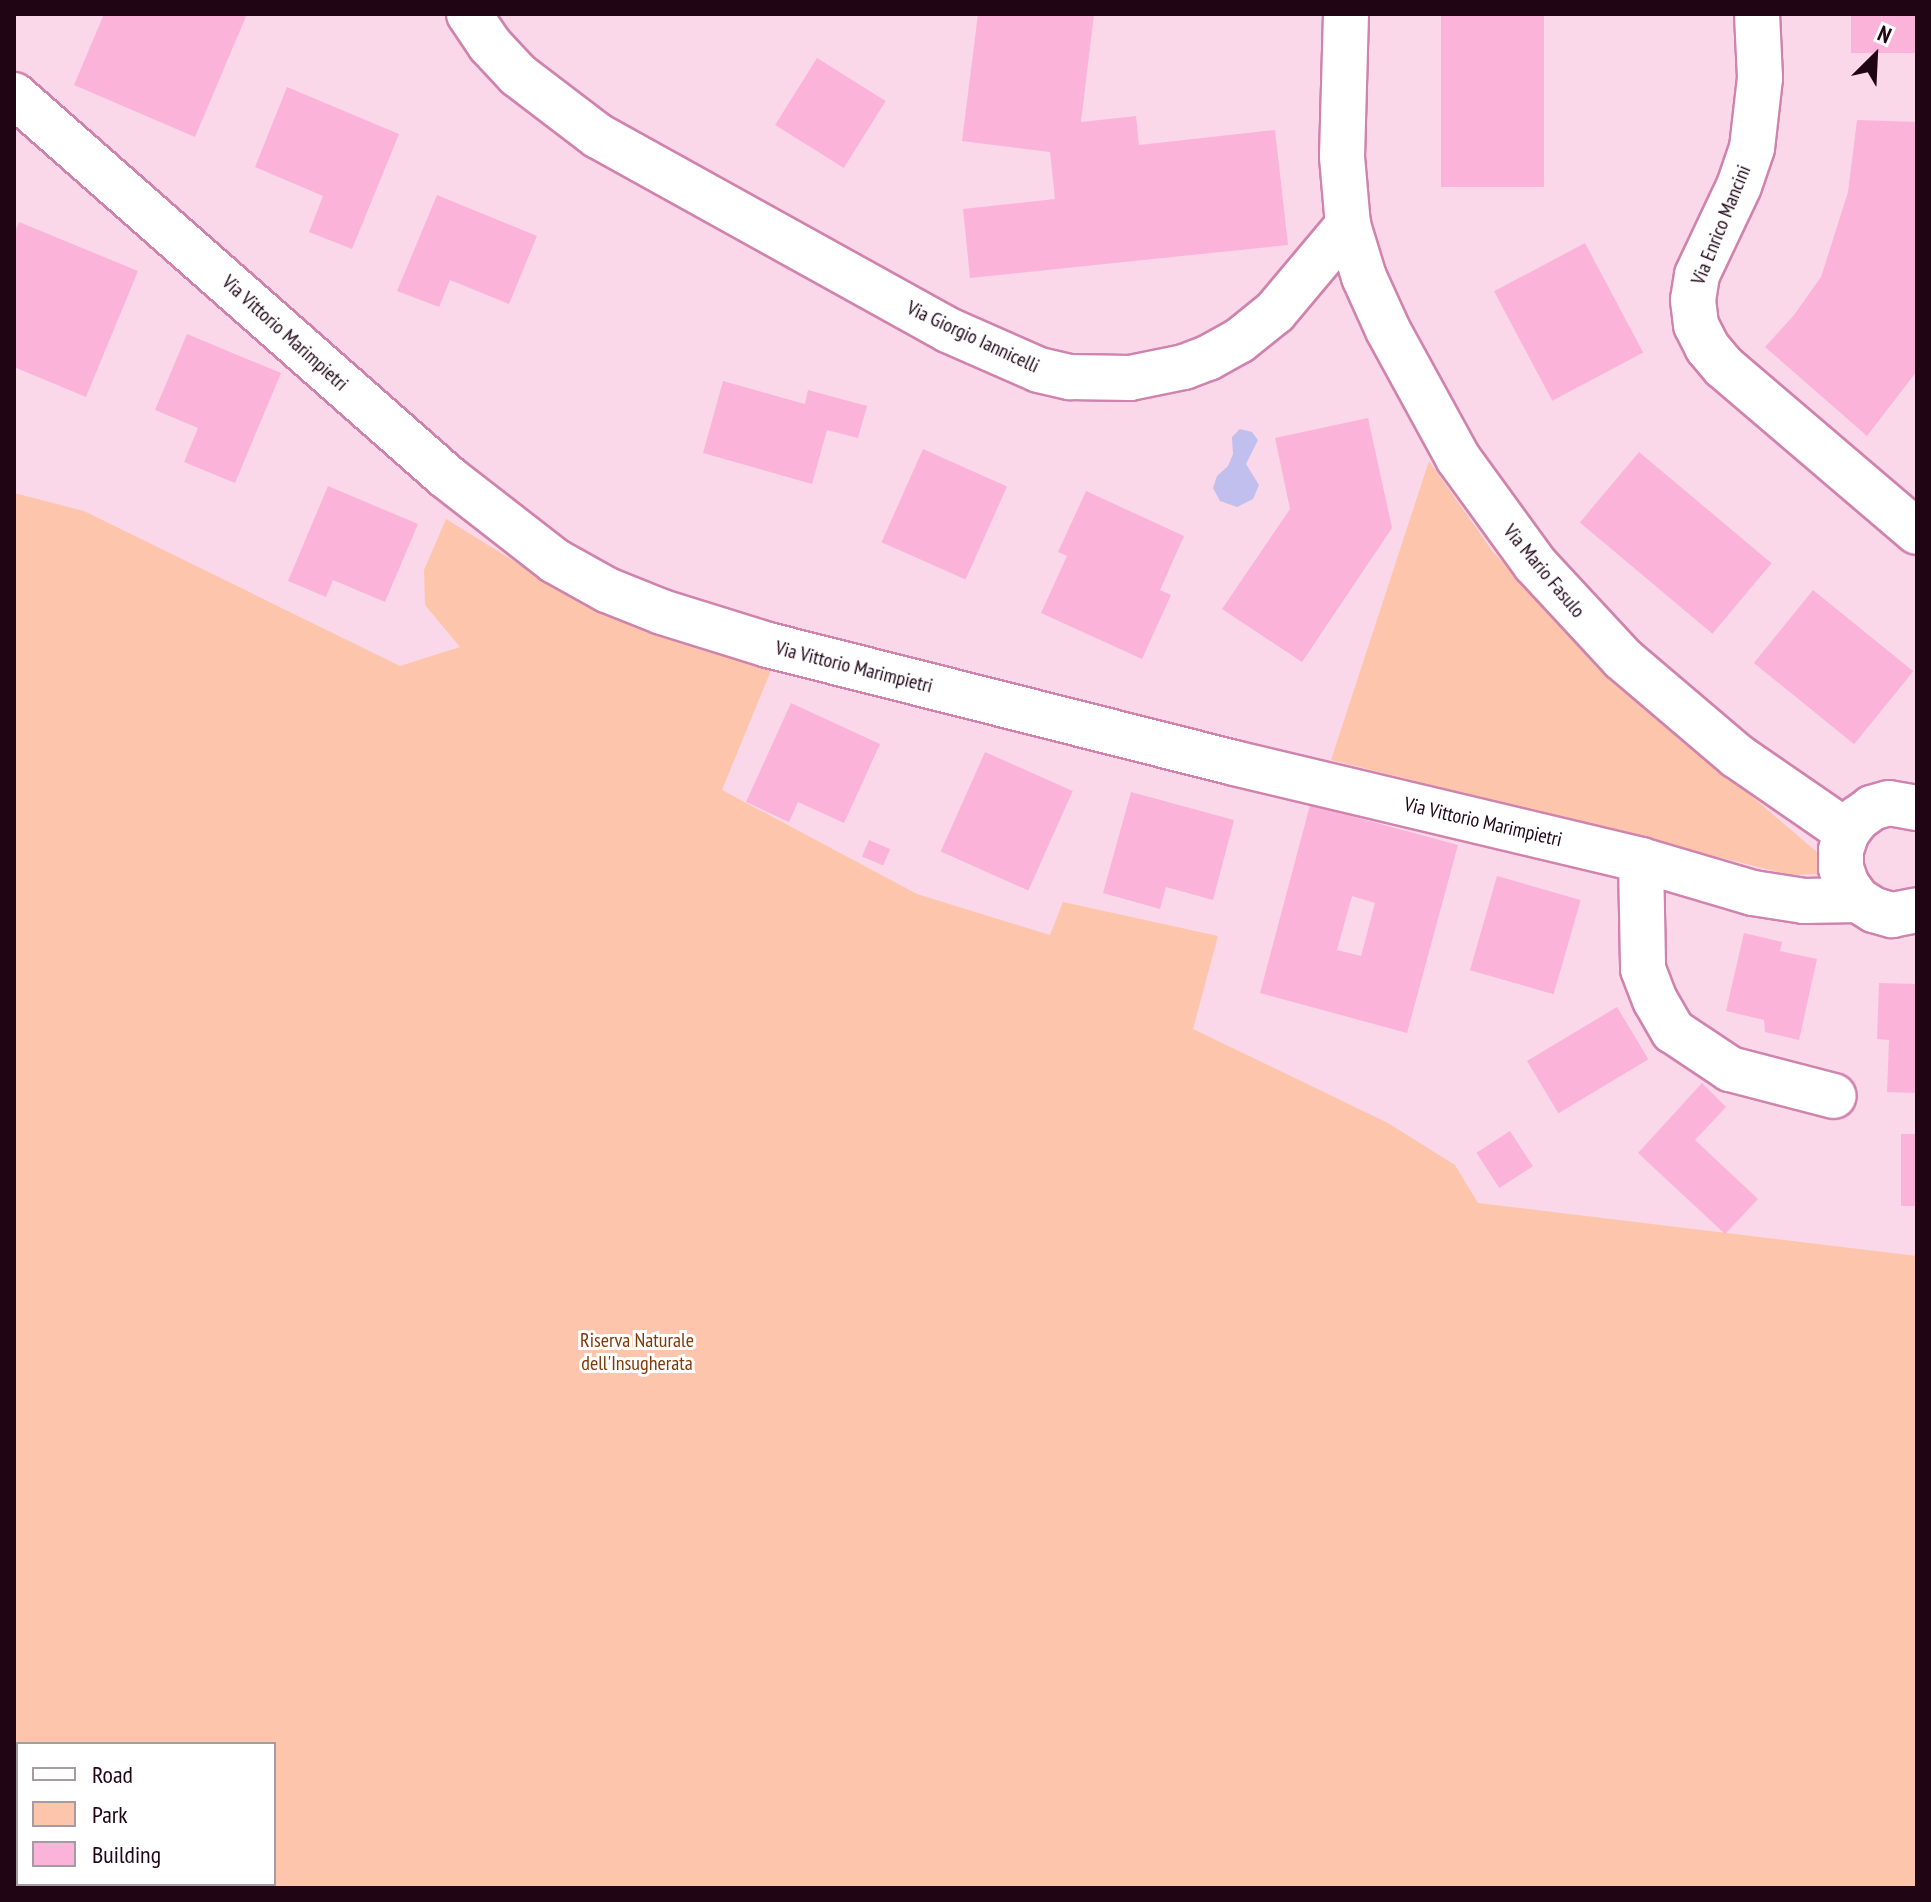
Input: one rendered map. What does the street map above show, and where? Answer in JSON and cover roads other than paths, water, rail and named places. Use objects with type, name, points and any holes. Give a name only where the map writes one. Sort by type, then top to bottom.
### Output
[{"type":"street","name":"Via Giorgio Iannicelli","points":[[469,14],[518,75],[588,130],[937,324],[1039,370],[1070,377],[1130,378],[1184,367],[1208,358],[1239,341],[1275,312],[1348,225]]},
{"type":"street","points":[[1346,14],[1342,165],[1348,225]]},
{"type":"street","name":"Via Enrico Mancini","points":[[1757,14],[1760,78],[1752,148],[1739,186],[1697,275],[1693,300],[1696,325],[1707,347],[1724,367],[1917,532]]},
{"type":"street","name":"Via Vittorio Marimpietri","points":[[14,95],[447,477],[555,561],[607,590],[662,612],[768,645],[1234,763],[1641,860],[1773,896],[1824,902],[1858,900]]},
{"type":"street","name":"Via Mario Fasulo","points":[[1348,225],[1374,299],[1430,412],[1494,511],[1535,564],[1600,636],[1680,710],[1737,756],[1847,832]]},
{"type":"street","points":[[1917,808],[1889,803],[1872,808],[1858,818],[1847,832],[1841,868],[1847,885],[1858,900],[1874,910],[1892,915],[1917,910]]},
{"type":"street","points":[[1641,860],[1643,969],[1655,1000],[1673,1031],[1730,1069],[1834,1096]]},
{"type":"water","points":[[1240,429],[1252,432],[1258,440],[1246,464],[1259,485],[1253,499],[1237,507],[1220,501],[1213,488],[1217,476],[1228,466],[1233,454],[1232,437]]},
{"type":"park label","name":"Riserva Naturale dell'Insugherata","points":[[637,1352]]}]
